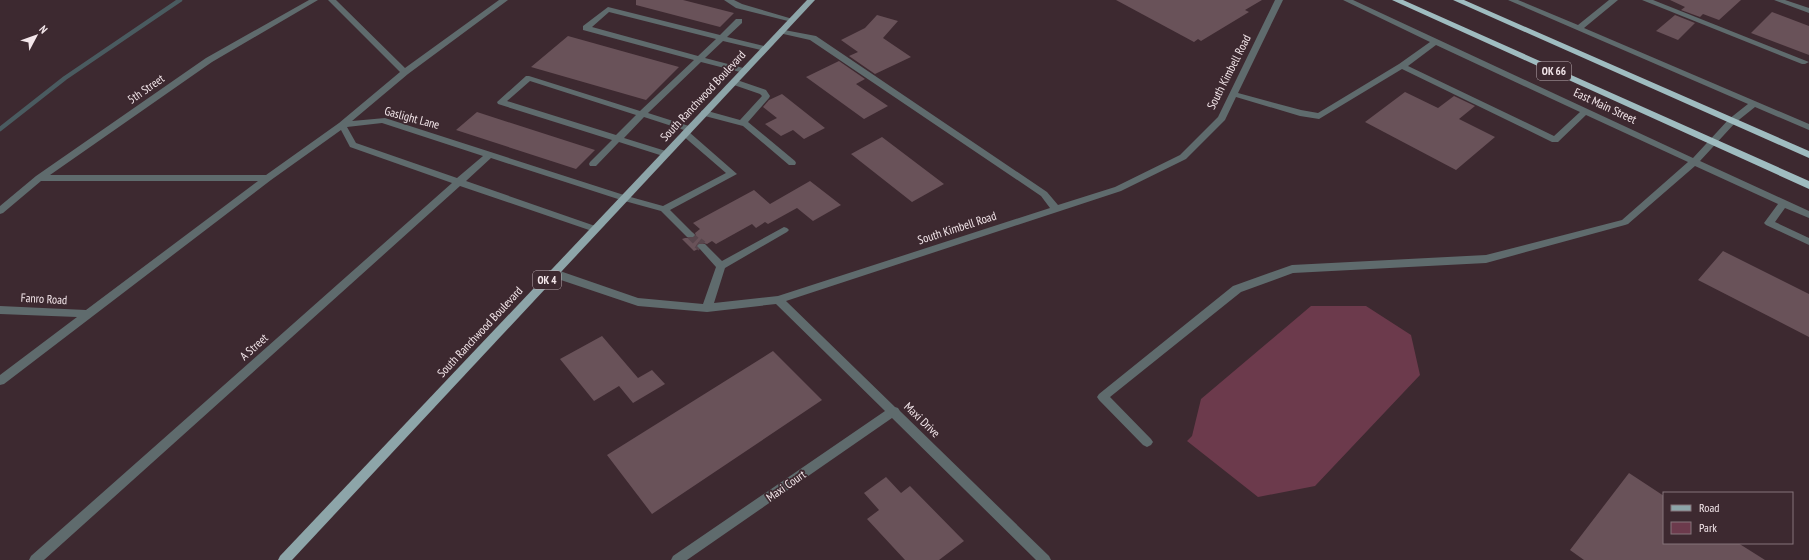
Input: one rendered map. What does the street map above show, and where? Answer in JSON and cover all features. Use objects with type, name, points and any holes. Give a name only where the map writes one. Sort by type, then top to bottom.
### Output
[{"type":"highway","name":"East Main Street","points":[[1396,0],[1809,186]]},
{"type":"highway","name":"OK 66","points":[[1457,0],[1809,155]]},
{"type":"main road","name":"South Ranchwood Boulevard","points":[[284,560],[782,30],[812,0]]},
{"type":"street","name":"5th Street","points":[[0,211],[39,178],[209,60],[314,0]]},
{"type":"street","points":[[332,0],[404,72]]},
{"type":"street","points":[[0,381],[268,178],[342,125],[404,72],[504,0]]},
{"type":"street","points":[[728,0],[739,6],[792,20]]},
{"type":"street","name":"South Kimbell Road","points":[[553,273],[638,302],[707,308],[778,300],[1118,188],[1183,157],[1222,118],[1279,0]]},
{"type":"street","name":"East Main Street","points":[[1347,0],[1809,215]]},
{"type":"street","points":[[1512,0],[1809,127]]},
{"type":"street","points":[[1579,28],[1614,0]]},
{"type":"street","points":[[1646,0],[1805,62]]},
{"type":"street","points":[[1778,0],[1809,11]]},
{"type":"street","points":[[744,71],[586,28],[608,9],[765,49]]},
{"type":"street","points":[[593,164],[698,59],[739,21]]},
{"type":"street","points":[[782,30],[813,38],[1044,194],[1056,209]]},
{"type":"street","points":[[1233,94],[1300,114],[1319,116],[1402,66],[1436,41]]},
{"type":"street","points":[[1402,66],[1555,140],[1586,111]]},
{"type":"street","points":[[666,154],[501,102],[529,78],[642,114],[687,131],[732,174],[664,209],[690,235]]},
{"type":"street","points":[[734,82],[759,90],[766,96],[742,123]]},
{"type":"street","points":[[1147,442],[1103,396],[1237,288],[1292,269],[1486,259],[1626,222],[1694,162],[1732,121],[1754,103]]},
{"type":"street","points":[[704,113],[746,124],[792,163]]},
{"type":"street","name":"Gaslight Lane","points":[[342,125],[382,120],[624,198],[664,209]]},
{"type":"street","points":[[342,125],[353,145],[595,229]]},
{"type":"street","name":"A Street","points":[[35,560],[490,154]]},
{"type":"street","points":[[39,178],[268,178]]},
{"type":"street","points":[[1784,203],[1769,223],[1809,242]]},
{"type":"street","points":[[707,308],[721,266],[784,230]]},
{"type":"street","points":[[702,246],[721,266]]},
{"type":"street","name":"Maxi Drive","points":[[778,300],[894,411],[1045,560]]},
{"type":"street","name":"Fanro Road","points":[[0,310],[87,314]]},
{"type":"street","name":"Maxi Court","points":[[677,560],[894,411]]},
{"type":"green space","points":[[1311,306],[1366,306],[1411,335],[1420,375],[1315,486],[1258,497],[1187,441],[1192,436],[1201,399]]},
{"type":"building","points":[[636,0],[683,0],[734,13],[720,27],[636,5]]},
{"type":"building","points":[[1116,0],[1262,0],[1245,10],[1249,12],[1201,41],[1198,39],[1194,42]]},
{"type":"building","points":[[1670,0],[1741,0],[1719,20],[1703,14],[1700,17],[1681,10],[1685,7]]},
{"type":"building","points":[[1772,12],[1809,26],[1809,55],[1751,33]]},
{"type":"building","points":[[877,15],[898,21],[883,38],[911,57],[875,74],[849,56],[858,52],[841,40],[865,28]]},
{"type":"building","points":[[1675,15],[1695,23],[1678,40],[1656,31]]},
{"type":"building","points":[[568,36],[679,67],[646,100],[531,67]]},
{"type":"building","points":[[839,61],[865,79],[856,84],[888,106],[864,119],[806,77]]},
{"type":"building","points":[[1405,92],[1438,108],[1454,96],[1475,106],[1459,119],[1495,137],[1456,170],[1365,122]]},
{"type":"building","points":[[782,94],[825,128],[804,139],[793,130],[781,136],[765,124],[777,118],[763,107],[769,100]]},
{"type":"building","points":[[477,112],[595,150],[576,169],[456,130]]},
{"type":"building","points":[[882,137],[944,184],[912,202],[851,154]]},
{"type":"building","points":[[810,181],[841,205],[813,221],[797,208],[768,224],[765,222],[756,228],[752,224],[716,244],[712,241],[707,244],[699,242],[696,246],[698,249],[694,251],[682,239],[693,238],[696,236],[695,233],[700,229],[693,223],[754,190],[770,204]]},
{"type":"building","points":[[1723,251],[1809,294],[1809,337],[1698,280]]},
{"type":"building","points":[[602,336],[638,378],[652,370],[665,384],[633,403],[619,386],[594,401],[560,359]]},
{"type":"building","points":[[773,351],[822,400],[652,514],[607,455]]},
{"type":"building","points":[[1629,473],[1663,495],[1663,544],[1740,544],[1765,560],[1584,560],[1570,550]]},
{"type":"building","points":[[886,477],[901,493],[910,486],[964,541],[939,560],[905,560],[867,519],[879,510],[864,493]]},
{"type":"waterway","points":[[0,129],[65,78],[180,0]]},
{"type":"tunnel","points":[[690,235],[698,243]]},
{"type":"tunnel","points":[[698,243],[702,246]]}]
